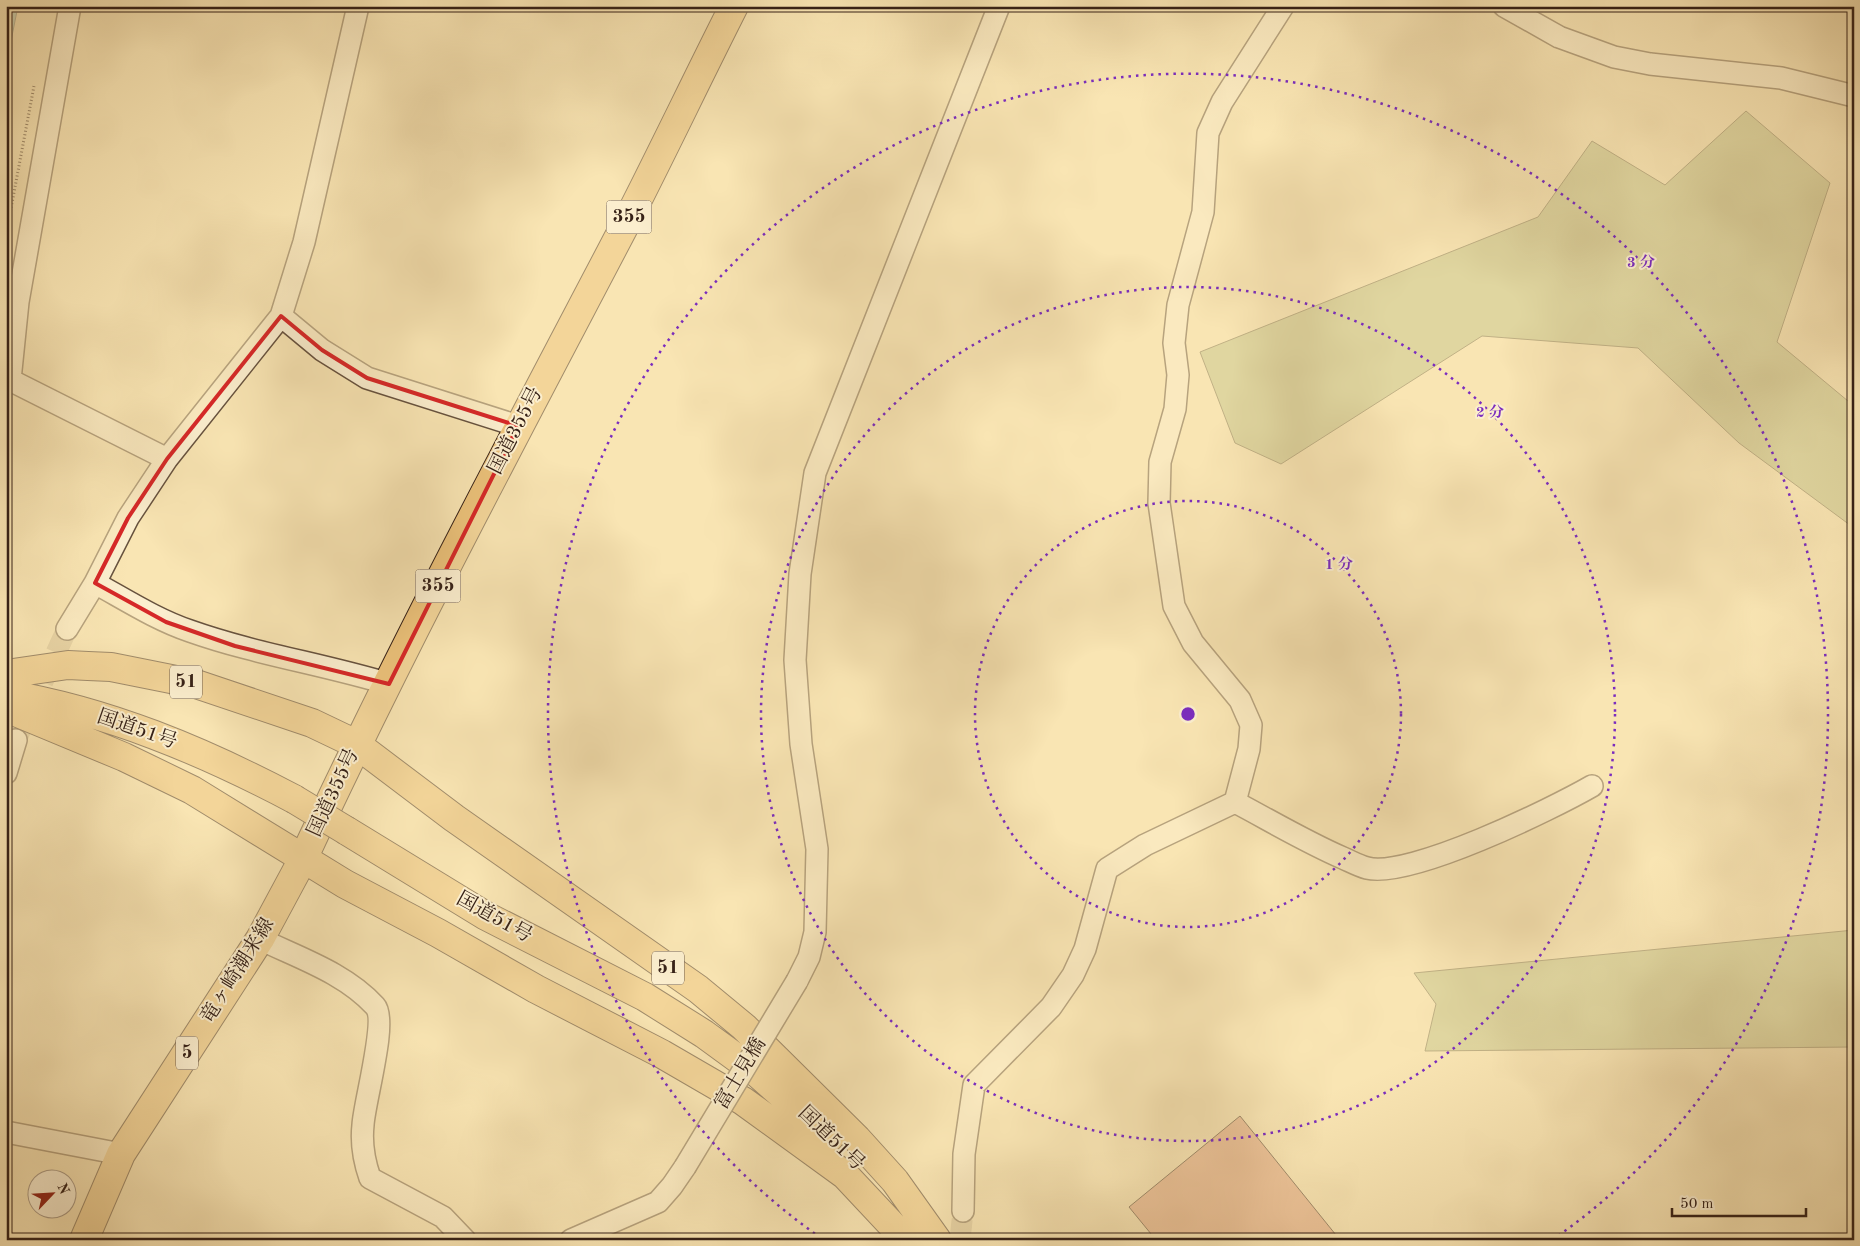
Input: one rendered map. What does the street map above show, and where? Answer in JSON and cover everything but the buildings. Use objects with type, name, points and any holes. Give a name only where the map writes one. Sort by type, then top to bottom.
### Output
[{"type":"main road","name":"国道355号","points":[[303,859],[356,744],[389,684],[518,426],[626,223],[734,6]]},
{"type":"main road","name":"51","points":[[6,674],[68,666],[111,667],[196,684],[312,723],[356,744],[454,818],[698,990],[744,1027],[857,1138],[895,1181],[937,1240]]},
{"type":"main road","name":"国道51号","points":[[6,694],[80,710],[131,726],[199,752],[294,799],[486,916],[645,998],[711,1039],[756,1072],[811,1118],[854,1160],[922,1240]]},
{"type":"main road","points":[[6,708],[124,757],[192,790],[345,884],[438,933],[536,989],[662,1054],[743,1101],[845,1175],[906,1240]]},
{"type":"main road","name":"竜ヶ崎潮来線","points":[[84,1240],[121,1154],[260,939],[303,859]]},
{"type":"street","points":[[70,6],[18,302],[10,380],[167,458]]},
{"type":"street","points":[[67,629],[95,583],[128,518],[167,458],[281,316],[304,242],[358,6]]},
{"type":"street","name":"富士見橋","points":[[571,1240],[658,1202],[672,1186],[797,982],[809,957],[815,932],[817,849],[801,744],[795,660],[800,574],[814,473],[999,6]]},
{"type":"street","points":[[963,1211],[964,1154],[974,1085],[1051,1007],[1073,975],[1085,949],[1107,869],[1146,845],[1235,802],[1249,749],[1251,724],[1240,700],[1193,643],[1174,606],[1159,503],[1160,462],[1175,409],[1178,375],[1174,343],[1178,305],[1203,212],[1208,132],[1222,102],[1283,6]]},
{"type":"street","points":[[1504,6],[1559,37],[1614,56],[1650,64],[1781,78],[1854,96]]},
{"type":"street","points":[[281,316],[322,350],[367,378],[518,426]]},
{"type":"street","points":[[95,583],[166,622],[190,631],[235,646],[349,672],[389,684]]},
{"type":"street","points":[[6,773],[16,740]]},
{"type":"street","points":[[1235,802],[1324,850],[1368,869],[1390,869],[1430,860],[1560,805],[1592,786]]},
{"type":"street","points":[[260,939],[341,978],[376,1007],[380,1026],[362,1126],[364,1162],[370,1178],[443,1217],[465,1240]]},
{"type":"street","points":[[6,1132],[121,1154]]},
{"type":"path","points":[[6,235],[35,83]]},
{"type":"highlighted area","points":[[281,316],[322,350],[367,378],[518,426],[389,684],[235,646],[166,622],[95,583],[128,518],[167,459]]},
{"type":"green space","points":[[1746,111],[1830,183],[1777,342],[1854,406],[1854,528],[1739,443],[1638,348],[1482,336],[1281,464],[1235,443],[1200,352],[1538,217],[1592,141],[1665,185]]},
{"type":"green space","points":[[1854,930],[1854,1047],[1425,1051],[1436,1004],[1414,973]]},
{"type":"shaded area","points":[[6,6],[18,6],[6,66]]},
{"type":"tunnel","points":[[16,740],[67,629]]},
{"type":"tunnel","points":[[960,1240],[963,1211]]}]
